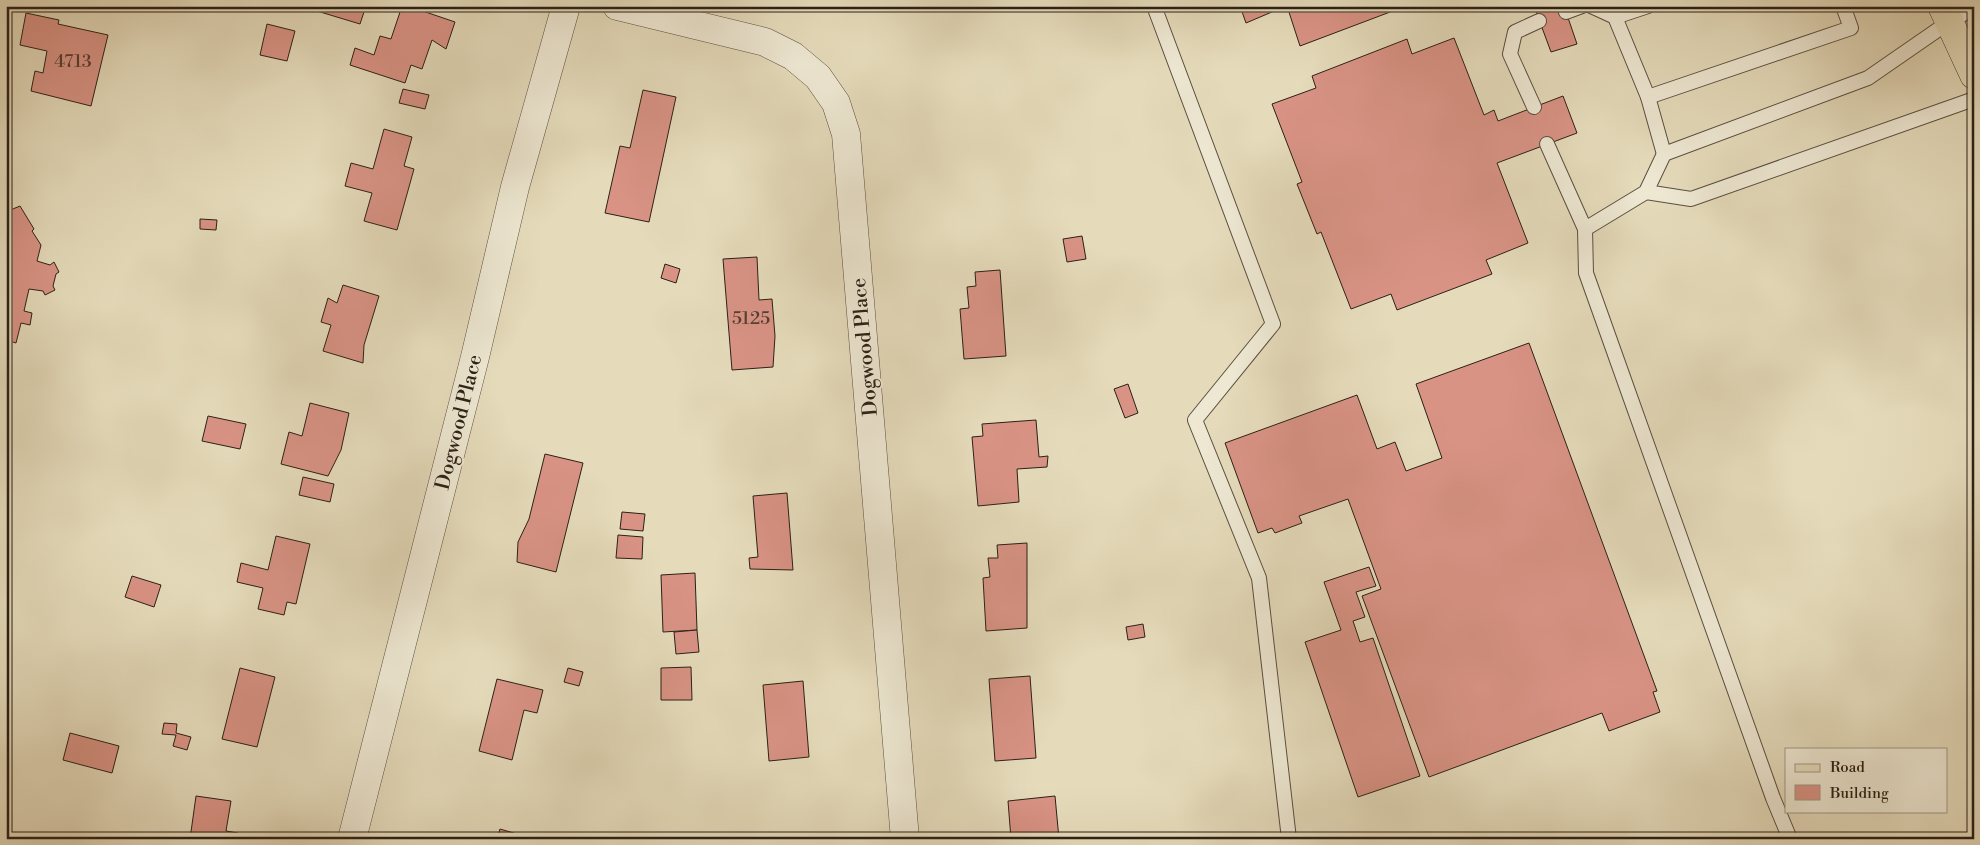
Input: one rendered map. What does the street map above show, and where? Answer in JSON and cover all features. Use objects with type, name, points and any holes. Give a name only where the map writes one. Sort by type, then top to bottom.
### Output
[{"type":"main road","points":[[1945,14],[1974,75]]},
{"type":"street","name":"Dogwood Place","points":[[352,839],[515,187],[566,6]]},
{"type":"street","name":"Dogwood Place","points":[[617,6],[765,42],[793,56],[818,77],[836,103],[846,134],[906,839]]},
{"type":"lane","points":[[1154,6],[1273,324],[1196,420],[1258,578],[1289,839]]},
{"type":"lane","points":[[1566,12],[1582,6]]},
{"type":"lane","points":[[1585,229],[1646,192],[1664,154],[1648,97],[1615,17],[1591,6]]},
{"type":"lane","points":[[1615,17],[1648,6]]},
{"type":"lane","points":[[1648,97],[1851,28],[1843,6]]},
{"type":"lane","points":[[1664,154],[1868,78],[1945,14],[1974,8]]},
{"type":"lane","points":[[1534,107],[1510,54],[1515,32],[1540,21]]},
{"type":"lane","points":[[1646,192],[1692,200],[1974,99]]},
{"type":"lane","points":[[1547,144],[1585,229],[1586,274],[1773,798],[1790,839]]},
{"type":"building","points":[[319,6],[366,6],[360,24],[317,11]]},
{"type":"building","points":[[402,6],[408,6],[455,22],[446,49],[432,40],[422,69],[411,65],[405,83],[350,65],[355,48],[374,55],[380,36],[391,39]]},
{"type":"building","points":[[1240,6],[1286,6],[1246,23]]},
{"type":"building","points":[[1287,6],[1406,6],[1300,46]]},
{"type":"building","points":[[1534,6],[1564,6],[1577,44],[1551,52]]},
{"type":"building","points":[[26,13],[59,20],[58,24],[108,35],[91,106],[31,91],[35,71],[43,73],[47,51],[20,45]]},
{"type":"building","points":[[267,24],[295,31],[287,61],[260,55]]},
{"type":"building","points":[[1454,38],[1484,115],[1494,110],[1498,121],[1563,96],[1577,133],[1497,163],[1528,243],[1486,260],[1492,274],[1397,310],[1391,294],[1351,309],[1321,232],[1317,234],[1297,184],[1302,182],[1272,104],[1316,88],[1312,76],[1407,39],[1412,54]]},
{"type":"building","points":[[403,89],[429,95],[425,109],[399,103]]},
{"type":"building","points":[[643,90],[676,97],[649,222],[605,213],[620,146],[630,148]]},
{"type":"building","points":[[384,129],[412,137],[404,166],[414,169],[397,230],[364,221],[372,193],[345,186],[351,163],[373,169]]},
{"type":"building","points":[[20,206],[41,245],[37,261],[50,265],[54,262],[59,272],[56,274],[53,286],[55,290],[45,295],[43,291],[29,289],[24,311],[32,313],[30,325],[21,323],[16,343],[6,340],[6,208],[8,211]]},
{"type":"building","points":[[200,219],[217,220],[216,230],[200,229]]},
{"type":"building","points":[[1082,236],[1086,259],[1067,262],[1063,239]]},
{"type":"building","points":[[757,257],[759,300],[772,299],[775,336],[773,367],[732,370],[723,259]]},
{"type":"building","points":[[665,264],[680,269],[676,283],[661,278]]},
{"type":"building","points":[[1000,270],[1006,356],[964,359],[960,309],[969,308],[967,287],[976,286],[975,272]]},
{"type":"building","points":[[343,285],[379,296],[364,345],[363,363],[323,351],[331,325],[321,322],[328,298],[337,303]]},
{"type":"building","points":[[1529,343],[1657,691],[1653,692],[1660,712],[1609,731],[1602,713],[1429,777],[1362,596],[1381,589],[1348,499],[1299,516],[1302,523],[1275,533],[1272,528],[1258,533],[1225,443],[1357,395],[1377,449],[1395,442],[1406,471],[1442,458],[1416,384]]},
{"type":"building","points":[[1128,384],[1138,413],[1125,418],[1114,389]]},
{"type":"building","points":[[310,403],[349,413],[341,450],[328,476],[281,464],[289,432],[302,436]]},
{"type":"building","points":[[208,416],[246,424],[240,449],[202,441]]},
{"type":"building","points":[[1036,420],[1039,457],[1048,456],[1047,467],[1017,469],[1019,502],[978,506],[972,437],[983,436],[982,424]]},
{"type":"building","points":[[545,454],[583,463],[556,572],[517,562],[518,542],[529,519]]},
{"type":"building","points":[[303,477],[334,484],[330,502],[299,495]]},
{"type":"building","points":[[787,493],[793,570],[750,569],[749,558],[758,557],[753,496]]},
{"type":"building","points":[[622,512],[645,514],[643,531],[620,529]]},
{"type":"building","points":[[618,535],[643,537],[642,559],[616,558]]},
{"type":"building","points":[[276,536],[310,544],[296,604],[287,602],[284,615],[258,609],[263,588],[237,582],[241,563],[268,570]]},
{"type":"building","points":[[1027,543],[1027,628],[986,631],[983,578],[990,577],[988,558],[998,558],[997,545]]},
{"type":"building","points":[[1369,567],[1376,586],[1356,592],[1365,617],[1353,621],[1360,642],[1373,638],[1420,776],[1358,797],[1305,642],[1341,630],[1324,582]]},
{"type":"building","points":[[695,573],[697,630],[663,632],[661,575]]},
{"type":"building","points":[[132,576],[161,585],[154,607],[125,597]]},
{"type":"building","points":[[1143,624],[1145,637],[1128,640],[1126,627]]},
{"type":"building","points":[[697,630],[699,652],[676,654],[674,632]]},
{"type":"building","points":[[691,667],[692,700],[661,700],[661,668]]},
{"type":"building","points":[[240,668],[275,677],[257,747],[222,739]]},
{"type":"building","points":[[568,668],[583,672],[579,686],[564,682]]},
{"type":"building","points":[[1030,676],[1036,758],[995,761],[989,679]]},
{"type":"building","points":[[497,679],[543,690],[537,713],[524,710],[512,760],[479,751]]},
{"type":"building","points":[[803,681],[809,757],[769,761],[763,685]]},
{"type":"building","points":[[164,723],[177,724],[176,733],[191,737],[187,750],[173,746],[176,735],[162,734]]},
{"type":"building","points":[[70,733],[119,746],[112,773],[63,760]]},
{"type":"building","points":[[196,796],[231,801],[226,831],[238,833],[237,839],[190,839]]},
{"type":"building","points":[[1055,796],[1059,839],[1011,839],[1008,801]]},
{"type":"building","points":[[500,829],[517,834],[516,839],[497,839]]}]
